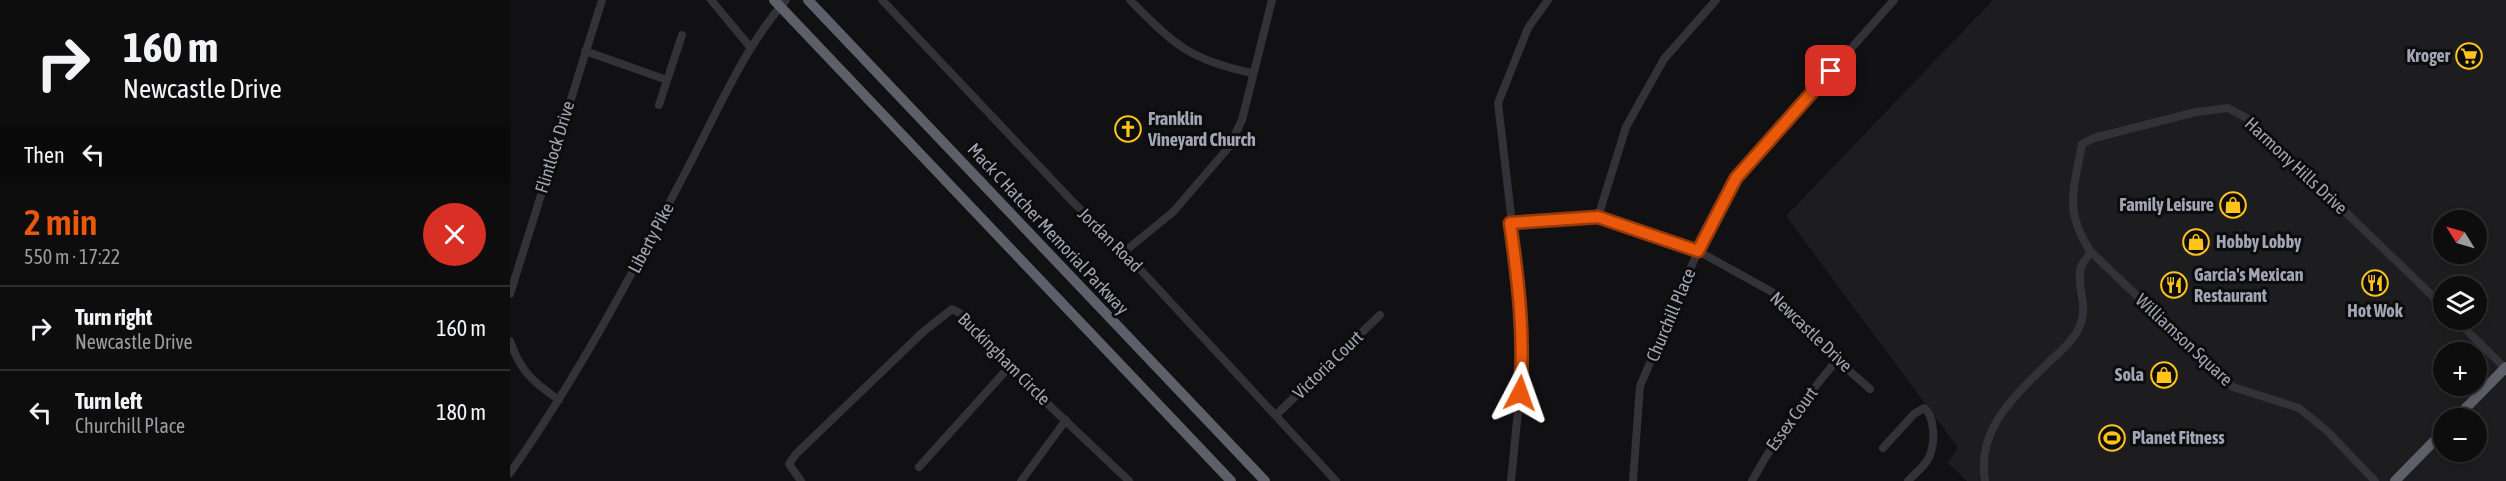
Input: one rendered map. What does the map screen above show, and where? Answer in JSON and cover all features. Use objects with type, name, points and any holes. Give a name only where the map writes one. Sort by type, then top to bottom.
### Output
[{"type":"highway","name":"Mack C Hatcher Memorial Parkway","points":[[808,0],[1265,481]]},
{"type":"highway","points":[[780,2],[1231,481]]},
{"type":"highway","points":[[2466,408],[2505,368]]},
{"type":"highway","points":[[2395,481],[2433,442]]},
{"type":"street","name":"Flintlock Drive","points":[[510,294],[602,0]]},
{"type":"street","points":[[711,0],[751,48]]},
{"type":"street","name":"Jordan Road","points":[[882,0],[1073,202],[1124,252],[1336,481]]},
{"type":"street","points":[[1130,0],[1170,40],[1186,52],[1224,67],[1252,73]]},
{"type":"street","points":[[1124,252],[1173,212],[1229,147],[1242,120],[1272,0]]},
{"type":"street","points":[[1511,481],[1522,371],[1519,284],[1510,223],[1498,103],[1528,28],[1548,0]]},
{"type":"street","points":[[1598,217],[1626,127],[1664,59],[1716,0]]},
{"type":"street","name":"Churchill Place","points":[[1633,481],[1640,386],[1698,251],[1736,178],[1894,0]]},
{"type":"street","name":"Liberty Pike","points":[[510,473],[559,400],[621,295],[751,48],[780,2]]},
{"type":"street","points":[[659,105],[682,35]]},
{"type":"street","points":[[585,51],[667,80]]},
{"type":"street","name":"Harmony Hills Drive","points":[[2082,144],[2094,138],[2196,112],[2228,108],[2250,120],[2433,296]]},
{"type":"street","name":"Williamson Square","points":[[2082,144],[2072,203],[2077,231],[2091,252],[2233,387],[2299,408],[2327,431],[2375,481]]},
{"type":"street","name":"Newcastle Drive","points":[[1510,223],[1598,217],[1698,251],[1772,292],[1837,360],[1870,389]]},
{"type":"street","points":[[1985,481],[1982,463],[1990,433],[2007,405],[2078,331],[2085,306],[2080,282],[2081,266],[2091,252]]},
{"type":"street","name":"Buckingham Circle","points":[[801,481],[789,464],[796,454],[943,314],[952,309],[961,314],[1010,366],[1129,481]]},
{"type":"street","name":"Victoria Court","points":[[1276,415],[1380,315]]},
{"type":"street","points":[[2466,330],[2505,368]]},
{"type":"street","points":[[510,341],[519,365],[537,384],[559,400]]},
{"type":"street","name":"Essex Court","points":[[1752,481],[1780,433],[1837,360]]},
{"type":"street","points":[[919,467],[1010,366]]},
{"type":"street","points":[[1883,448],[1914,414],[1924,408],[1932,417],[1930,455],[1908,481]]},
{"type":"street","points":[[1021,481],[1066,420]]},
{"type":"shaded area","points":[[1993,0],[2506,0],[2506,481],[1967,481],[1947,462],[1958,448],[1786,216]]},
{"type":"place","name":"Kroger","points":[[2469,56]]},
{"type":"place","name":"Franklin Vineyard Church","points":[[1128,129]]},
{"type":"place","name":"Family Leisure","points":[[2233,205]]},
{"type":"place","name":"Hobby Lobby","points":[[2196,242]]},
{"type":"place","name":"Hot Wok","points":[[2375,283]]},
{"type":"place","name":"Garcia's Mexican Restaurant","points":[[2174,285]]},
{"type":"place","name":"Sola","points":[[2164,375]]},
{"type":"place","name":"Planet Fitness","points":[[2112,438]]},
{"type":"route","points":[[1520,393],[1522,371],[1519,284],[1510,223],[1598,217],[1698,251],[1736,178],[1831,71]]}]
